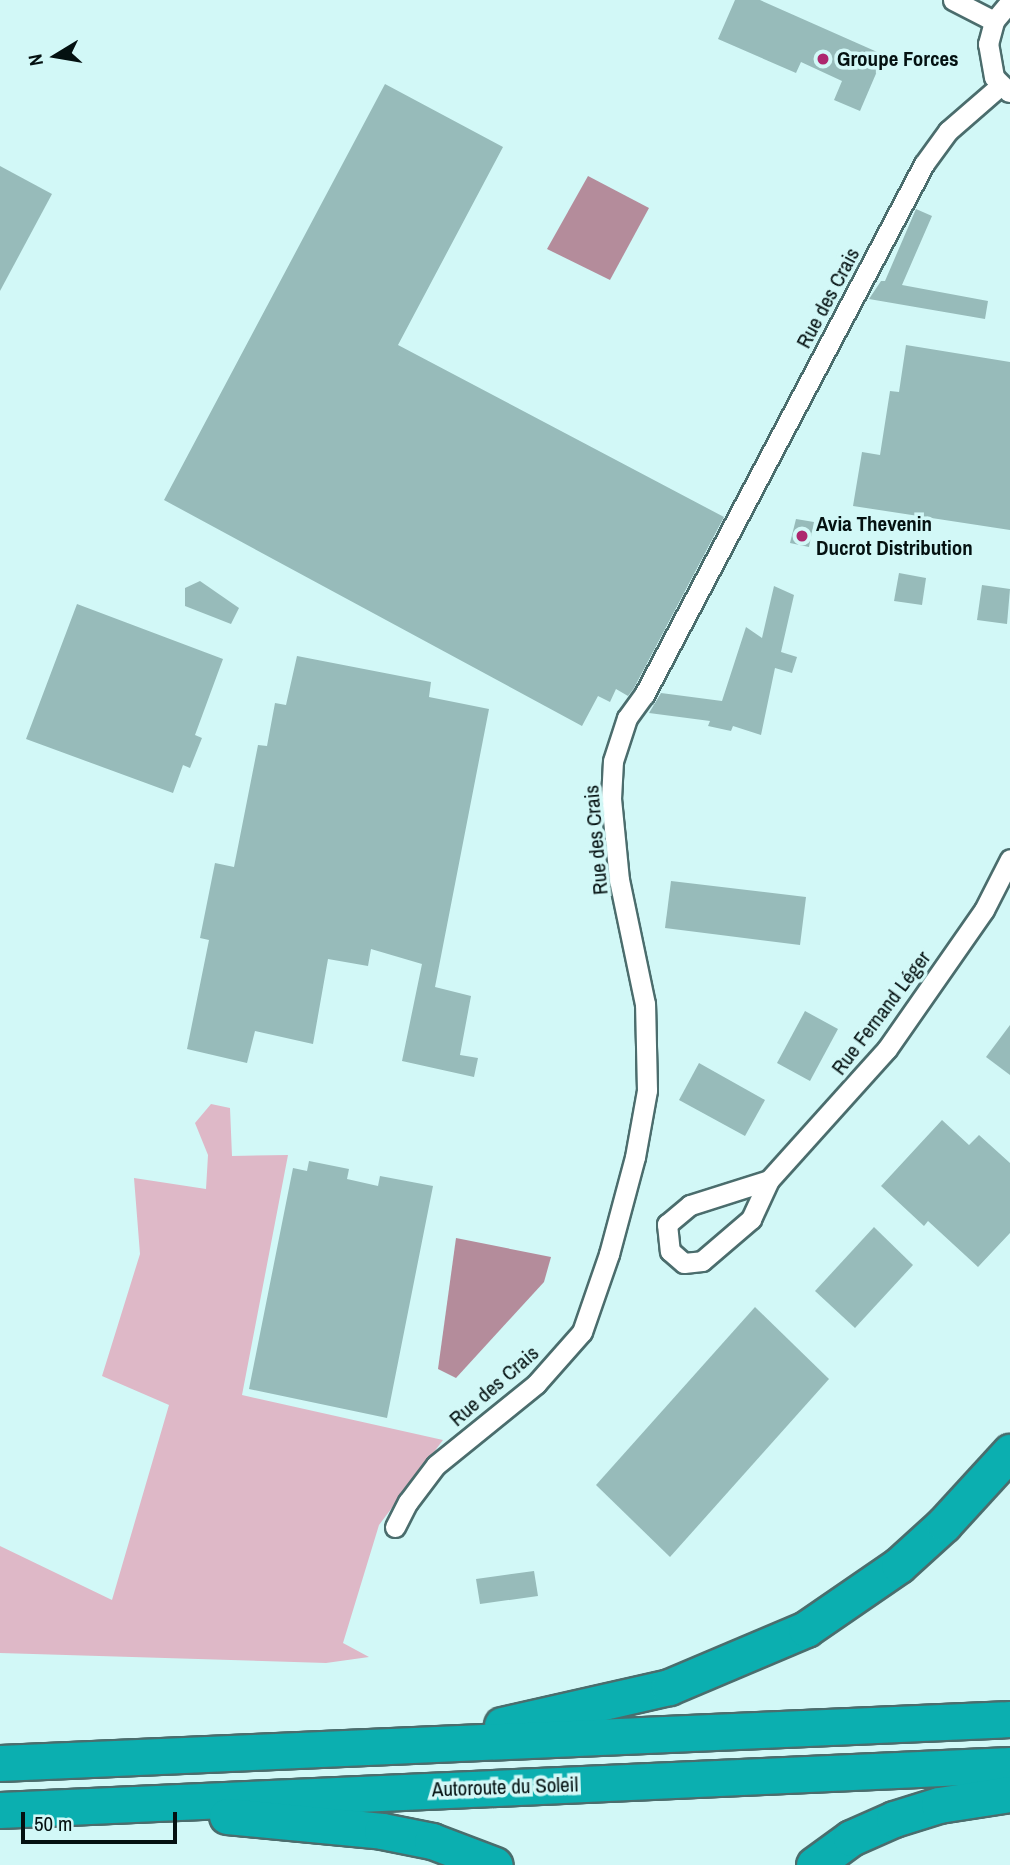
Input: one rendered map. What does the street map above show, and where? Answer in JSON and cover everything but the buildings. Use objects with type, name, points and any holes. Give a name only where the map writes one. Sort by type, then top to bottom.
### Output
[{"type":"highway","points":[[403,1746],[669,1687],[763,1650],[806,1629],[899,1565],[944,1524],[1010,1452]]},
{"type":"highway","points":[[0,1763],[1010,1719]]},
{"type":"highway","name":"Autoroute du Soleil","points":[[0,1810],[1010,1765]]},
{"type":"highway","points":[[814,1865],[851,1838],[894,1819],[939,1805],[1010,1794]]},
{"type":"highway","points":[[145,1802],[251,1819],[382,1831],[432,1841],[495,1865]]},
{"type":"street","points":[[1005,89],[988,56],[994,21],[1010,2]]},
{"type":"street","points":[[962,5],[994,21]]},
{"type":"street","name":"Rue des Crais","points":[[396,1527],[408,1502],[436,1465],[536,1384],[582,1332],[609,1254],[635,1157],[647,1090],[645,1004],[620,880],[611,799],[613,761],[627,718],[645,695],[923,164],[947,131],[1005,89]]},
{"type":"street","name":"Rue Fernand Léger","points":[[769,1180],[740,1193],[690,1205],[667,1224],[670,1251],[684,1263],[702,1261],[751,1219],[769,1180],[887,1049],[984,909],[1010,859]]},
{"type":"shaded area","points":[[588,176],[649,208],[610,280],[547,249]]},
{"type":"shaded area","points":[[211,1104],[230,1108],[232,1156],[288,1155],[242,1395],[443,1440],[379,1525],[343,1643],[369,1657],[326,1663],[0,1653],[0,1546],[112,1600],[169,1405],[102,1376],[140,1254],[134,1178],[206,1189],[208,1155],[195,1123]]},
{"type":"shaded area","points":[[456,1238],[551,1257],[544,1282],[456,1378],[438,1369]]},
{"type":"place","name":"Groupe Forces","points":[[823,59]]},
{"type":"place","name":"Avia Thevenin Ducrot Distribution","points":[[802,536]]}]
